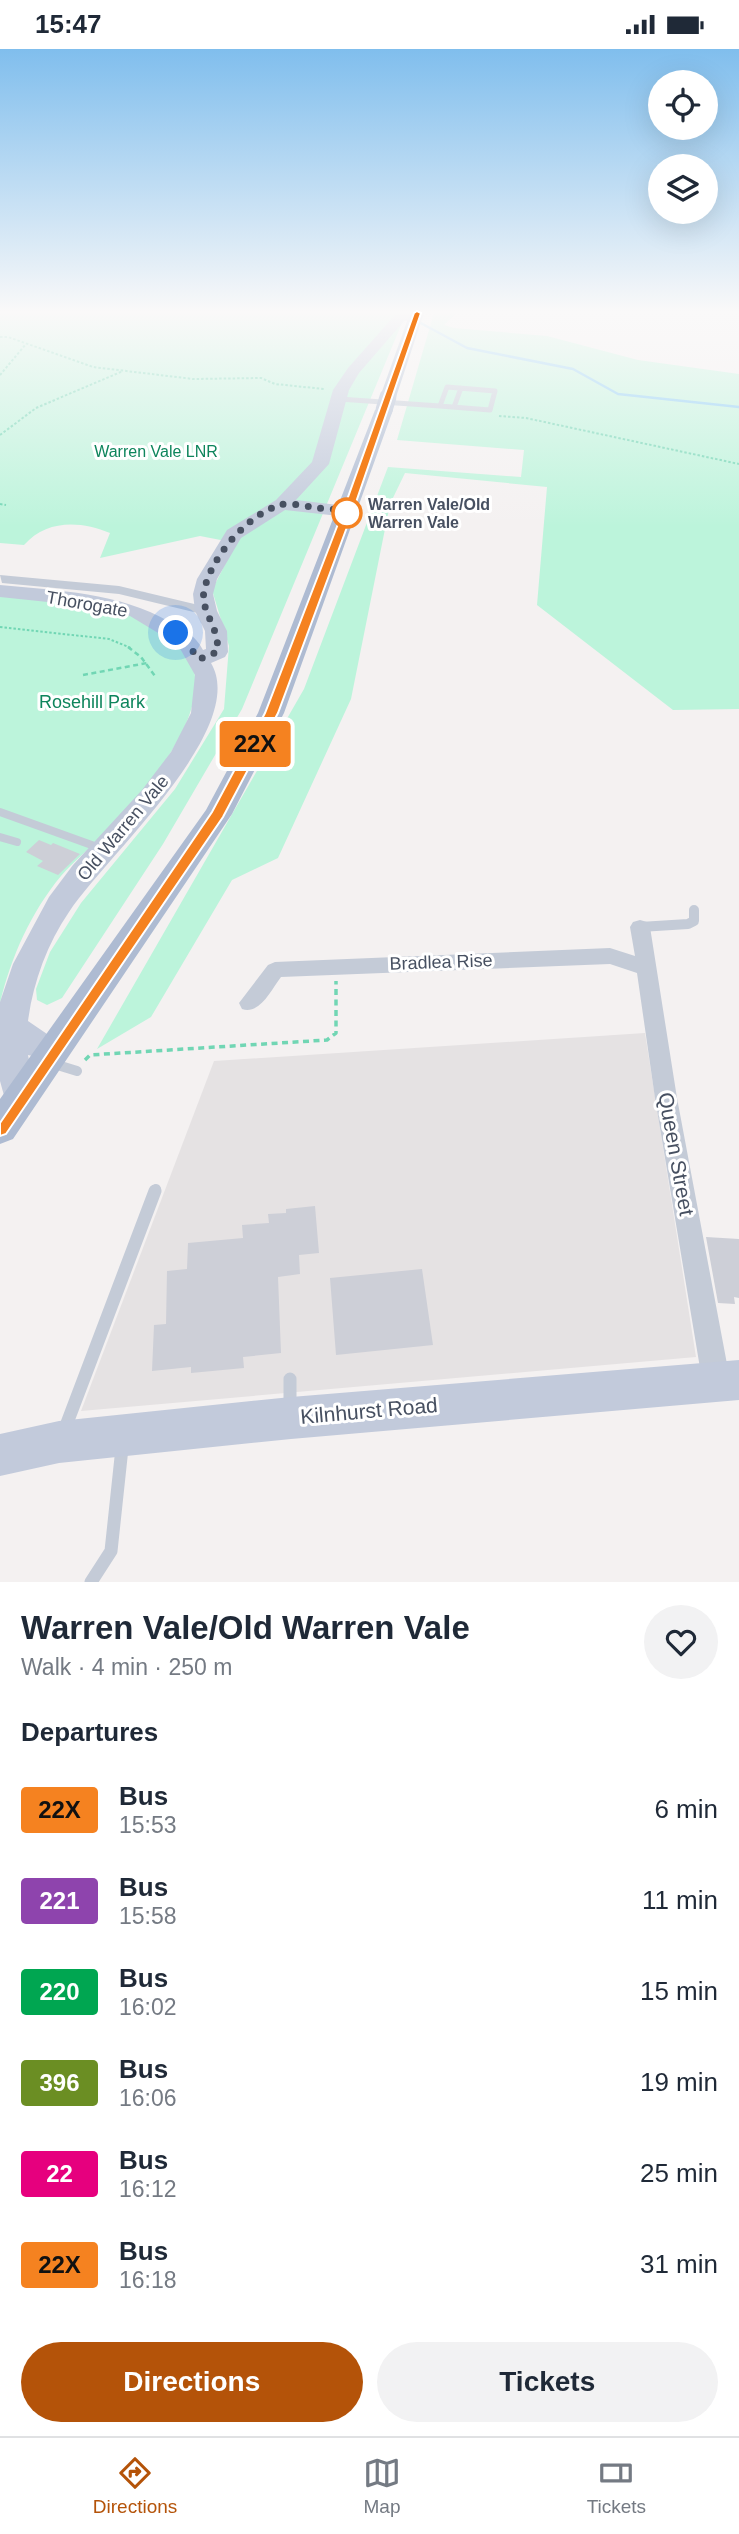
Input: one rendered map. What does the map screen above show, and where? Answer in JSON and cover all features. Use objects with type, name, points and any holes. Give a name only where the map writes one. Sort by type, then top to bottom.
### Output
[{"type":"main road","points":[[0,1128],[20,1100],[59,1060],[218,814],[271,713],[348,511],[392,385]]},
{"type":"street","points":[[200,659],[217,652],[219,644],[206,611],[203,594],[207,579],[234,534],[282,504],[320,464],[340,395],[346,385]]},
{"type":"street","points":[[282,504],[348,511]]},
{"type":"street","points":[[1,585],[119,590],[206,611]]},
{"type":"street","name":"Thorogate","points":[[1,585],[135,612],[176,633],[200,659]]},
{"type":"street","name":"Old Warren Vale","points":[[20,1100],[10,1046],[21,979],[59,903],[160,788],[205,712],[209,685],[200,659]]},
{"type":"street","name":"Queen Street","points":[[640,927],[727,1380]]},
{"type":"street","name":"Bradlea Rise","points":[[249,1003],[275,970],[610,955],[646,968]]},
{"type":"street","points":[[11,1027],[59,1060]]},
{"type":"street","name":"Kilnhurst Road","points":[[0,1455],[59,1442],[123,1436],[290,1398],[727,1380]]},
{"type":"lane","points":[[340,395],[440,406],[490,410],[495,391],[447,387],[440,406]]},
{"type":"lane","points":[[454,407],[461,388]]},
{"type":"lane","points":[[0,812],[105,850]]},
{"type":"lane","points":[[0,837],[17,842]]},
{"type":"lane","points":[[640,927],[691,924],[696,917],[694,910]]},
{"type":"lane","points":[[59,1442],[156,1189]]},
{"type":"lane","points":[[91,1582],[111,1551],[123,1436]]},
{"type":"path","points":[[0,435],[36,408],[91,385]]},
{"type":"path","points":[[278,385],[340,395]]},
{"type":"path","points":[[489,415],[526,418],[739,464]]},
{"type":"path","points":[[0,504],[6,505]]},
{"type":"path","points":[[0,627],[109,639],[127,645],[144,656],[155,677]]},
{"type":"path","points":[[83,675],[147,663]]},
{"type":"path","points":[[59,1060],[90,1055],[327,1040],[336,1033],[337,1024],[335,966]]},
{"type":"shaded area","points":[[645,1033],[696,1357],[81,1411],[214,1061]]},
{"type":"green space","name":"Warren Vale LNR","points":[[0,385],[376,385],[242,709],[163,844],[62,998],[47,1005],[37,1000],[36,989],[50,952],[81,903],[175,789],[224,709],[229,646],[212,590],[236,543],[200,536],[100,558],[110,533],[88,526],[65,525],[43,530],[24,545],[0,543]]},
{"type":"green space","points":[[413,385],[739,385],[739,709],[673,710],[537,605],[547,487],[405,473],[390,504],[351,699],[278,858],[232,880],[151,1017],[97,1049],[304,689],[388,467],[521,477],[524,450],[397,440]]},
{"type":"green space","name":"Rosehill Park","points":[[0,596],[103,607],[139,619],[157,628],[182,647],[192,663],[195,685],[192,708],[182,732],[152,779],[118,820],[61,876],[40,905],[16,952],[0,1003]]},
{"type":"building","points":[[39,840],[80,854],[58,875],[37,866],[43,861],[26,852]]},
{"type":"building","points":[[315,1206],[319,1253],[299,1255],[300,1274],[278,1277],[281,1353],[243,1357],[244,1368],[191,1373],[191,1367],[152,1371],[154,1325],[166,1324],[167,1271],[187,1269],[188,1243],[243,1238],[242,1225],[269,1223],[268,1214]]},
{"type":"building","points":[[706,1237],[739,1239],[739,1298],[734,1297],[735,1304],[718,1303]]},
{"type":"building","points":[[422,1269],[433,1345],[336,1355],[330,1278]]},
{"type":"waterway","points":[[601,385],[618,394],[739,407]]},
{"type":"bus line","name":"22X","points":[[0,1128],[218,814],[271,713],[348,511],[392,385]]},
{"type":"place","name":"Warren Vale/Old Warren Vale","points":[[347,513]]},
{"type":"route","points":[[176,633],[190,645],[200,659],[217,652],[219,644],[216,631],[206,611],[203,594],[207,579],[234,534],[256,518],[282,504],[348,511],[347,513]]}]
